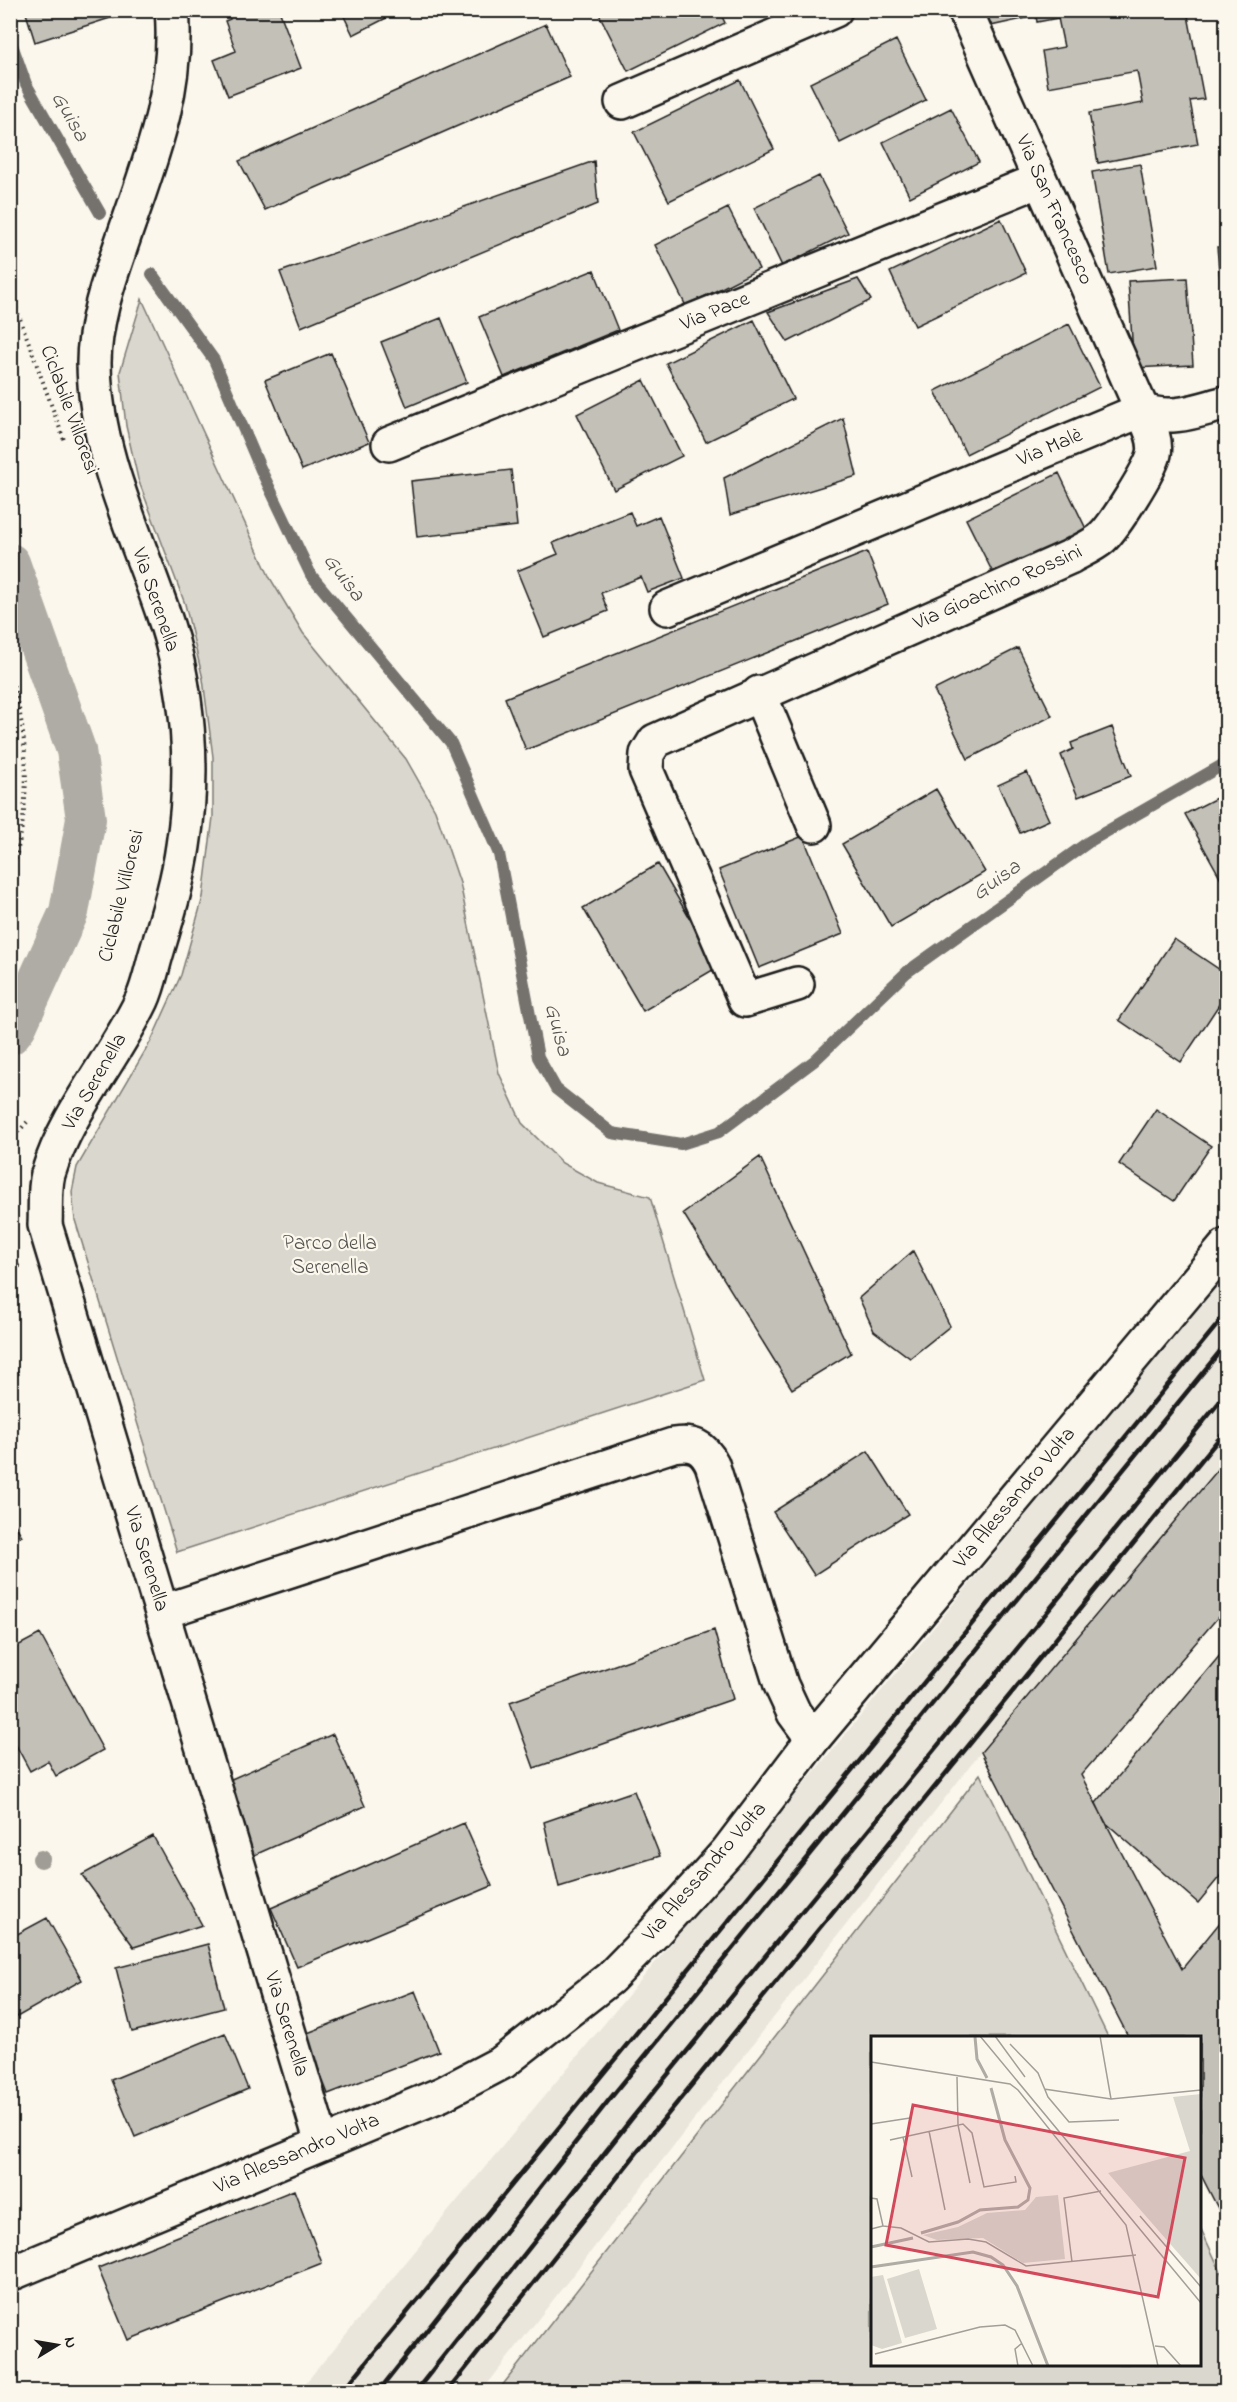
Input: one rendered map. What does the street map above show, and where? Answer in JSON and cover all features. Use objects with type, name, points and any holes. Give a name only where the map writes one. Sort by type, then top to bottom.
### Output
[{"type":"street","name":"Via Serenella","points":[[172,10],[172,57],[168,95],[160,131],[104,295],[94,360],[99,425],[123,509],[164,616],[182,689],[190,767],[183,847],[166,919],[142,998],[64,1135],[47,1177],[45,1225],[322,2144]]},
{"type":"street","points":[[622,102],[835,10]]},
{"type":"street","name":"Via San Francesco","points":[[965,10],[1142,410]]},
{"type":"street","name":"Via Pace","points":[[389,444],[1040,180]]},
{"type":"street","points":[[1142,410],[1157,416],[1173,416],[1227,403]]},
{"type":"street","name":"Via Malè","points":[[667,608],[1142,410]]},
{"type":"street","name":"Via Gioachino Rossini","points":[[797,984],[745,1000],[646,770],[647,754],[655,741],[1070,557],[1103,537],[1144,478],[1154,454],[1153,437],[1142,410]]},
{"type":"street","points":[[759,693],[814,825]]},
{"type":"street","name":"Via Alessandro Volta","points":[[10,2274],[442,2094],[503,2062],[610,1978],[728,1851],[813,1739],[1227,1246]]},
{"type":"street","points":[[162,1612],[662,1448],[690,1443],[705,1450],[712,1464],[781,1685],[794,1713],[813,1739]]},
{"type":"path","name":"Ciclabile Villoresi","points":[[10,291],[66,447]]},
{"type":"path","points":[[10,674],[23,732],[27,772],[24,817],[10,878]]},
{"type":"path","points":[[10,1141],[33,1115]]},
{"type":"shaded area","points":[[1226,1271],[1226,1460],[981,1752],[482,2391],[298,2392],[922,1642]]},
{"type":"green space","name":"Parco della Serenella","points":[[142,299],[270,578],[303,633],[406,759],[435,810],[460,883],[499,1073],[522,1123],[562,1163],[598,1183],[650,1197],[705,1380],[177,1552],[75,1220],[72,1192],[77,1167],[151,1041],[181,975],[203,897],[213,817],[213,757],[203,679],[185,604],[138,479],[126,426],[120,372]]},
{"type":"green space","points":[[980,1774],[1108,2036],[871,2036],[871,2366],[1201,2366],[1201,2229],[1226,2283],[1226,2391],[498,2391]]},
{"type":"building","points":[[25,10],[128,10],[129,12],[35,42]]},
{"type":"building","points":[[227,10],[279,10],[301,68],[228,96],[214,60],[236,51],[225,21],[230,19]]},
{"type":"building","points":[[341,10],[402,10],[353,35]]},
{"type":"building","points":[[597,10],[719,10],[725,23],[628,71]]},
{"type":"building","points":[[982,10],[1187,10],[1204,99],[1190,101],[1198,144],[1098,163],[1089,113],[1143,103],[1137,71],[1048,87],[1042,51],[1064,47],[1058,18],[1037,22],[1036,16],[986,27]]},
{"type":"building","points":[[546,24],[570,77],[265,210],[239,161]]},
{"type":"building","points":[[896,40],[926,100],[840,143],[810,83]]},
{"type":"building","points":[[740,80],[774,149],[669,201],[634,132]]},
{"type":"building","points":[[951,108],[979,162],[910,197],[883,142]]},
{"type":"building","points":[[594,161],[598,204],[301,327],[280,272]]},
{"type":"building","points":[[1140,164],[1157,266],[1109,274],[1092,172]]},
{"type":"building","points":[[819,176],[848,233],[782,266],[754,208]]},
{"type":"building","points":[[728,208],[759,269],[686,306],[655,245]]},
{"type":"building","points":[[1001,219],[1026,273],[915,326],[890,272]]},
{"type":"building","points":[[1217,247],[1226,247],[1226,339],[1225,339]]},
{"type":"building","points":[[594,270],[618,330],[504,377],[479,317]]},
{"type":"building","points":[[1187,278],[1193,365],[1134,368],[1128,281]]},
{"type":"building","points":[[858,279],[871,300],[788,342],[768,312]]},
{"type":"building","points":[[441,318],[467,382],[407,407],[381,342]]},
{"type":"building","points":[[754,320],[793,399],[706,442],[666,363]]},
{"type":"building","points":[[1069,324],[1100,387],[966,454],[935,391]]},
{"type":"building","points":[[331,353],[369,442],[302,470],[265,380]]},
{"type":"building","points":[[644,380],[682,456],[614,490],[577,414]]},
{"type":"building","points":[[843,418],[857,476],[730,515],[724,478]]},
{"type":"building","points":[[511,470],[517,526],[417,537],[411,481]]},
{"type":"building","points":[[1059,473],[1088,533],[996,579],[966,519]]},
{"type":"building","points":[[630,512],[636,526],[659,516],[684,578],[647,592],[641,577],[601,593],[608,611],[544,637],[517,571],[558,554],[553,543]]},
{"type":"building","points":[[867,552],[888,604],[526,750],[505,698]]},
{"type":"building","points":[[1018,648],[1052,716],[968,759],[934,690]]},
{"type":"building","points":[[1112,727],[1131,776],[1078,797],[1061,755],[1073,749],[1071,743]]},
{"type":"building","points":[[1027,772],[1049,820],[1020,833],[998,785]]},
{"type":"building","points":[[936,789],[985,872],[891,927],[842,844]]},
{"type":"building","points":[[1226,793],[1226,883],[1224,884],[1185,814]]},
{"type":"building","points":[[803,836],[843,934],[759,968],[719,870]]},
{"type":"building","points":[[658,864],[718,967],[643,1011],[583,908]]},
{"type":"building","points":[[1174,939],[1226,974],[1226,994],[1181,1062],[1119,1020]]},
{"type":"building","points":[[1156,1109],[1211,1146],[1174,1201],[1119,1164]]},
{"type":"building","points":[[760,1157],[851,1353],[792,1389],[683,1213]]},
{"type":"building","points":[[10,1251],[20,1267],[10,1273]]},
{"type":"building","points":[[913,1251],[950,1326],[910,1358],[874,1331],[859,1298]]},
{"type":"building","points":[[10,1361],[19,1374],[10,1379]]},
{"type":"building","points":[[868,1451],[908,1514],[814,1575],[773,1512]]},
{"type":"building","points":[[1226,1460],[1226,1608],[1081,1775],[1182,1969],[1226,1915],[1226,2224],[1201,2175],[1201,2036],[1128,2036],[981,1752]]},
{"type":"building","points":[[10,1516],[22,1536],[10,1542]]},
{"type":"building","points":[[714,1630],[733,1699],[534,1768],[510,1702]]},
{"type":"building","points":[[40,1634],[103,1750],[56,1776],[48,1761],[30,1771],[10,1734],[10,1650]]},
{"type":"building","points":[[1226,1648],[1226,1869],[1198,1903],[1105,1822],[1096,1803]]},
{"type":"building","points":[[333,1734],[365,1806],[250,1857],[218,1785]]},
{"type":"building","points":[[634,1791],[660,1856],[559,1887],[544,1822]]},
{"type":"building","points":[[464,1823],[492,1886],[297,1967],[271,1908]]},
{"type":"building","points":[[153,1836],[202,1925],[134,1947],[82,1875]]},
{"type":"building","points":[[47,1918],[82,1980],[10,2021],[10,1938]]},
{"type":"building","points":[[208,1944],[224,2008],[132,2032],[116,1968]]},
{"type":"building","points":[[415,1991],[439,2051],[328,2094],[305,2034]]},
{"type":"building","points":[[225,2033],[248,2089],[135,2137],[111,2080]]},
{"type":"building","points":[[294,2190],[322,2263],[128,2340],[98,2268]]},
{"type":"waterway","name":"Guisa","points":[[10,39],[26,84],[100,213]]},
{"type":"waterway","name":"Guisa","points":[[152,274],[214,360],[261,470],[311,575],[451,743],[499,854],[538,1057],[556,1089],[612,1133],[681,1144],[719,1132],[814,1061],[907,972],[1090,841],[1226,763]]},
{"type":"waterway","points":[[10,563],[76,750],[86,819],[69,912],[17,1026],[10,1035]]},
{"type":"railway","points":[[342,2392],[1226,1314]]},
{"type":"railway","points":[[378,2392],[609,2100],[1226,1344]]},
{"type":"railway","points":[[415,2392],[633,2117],[1226,1394]]},
{"type":"railway","points":[[447,2392],[654,2131],[1226,1430]]}]
